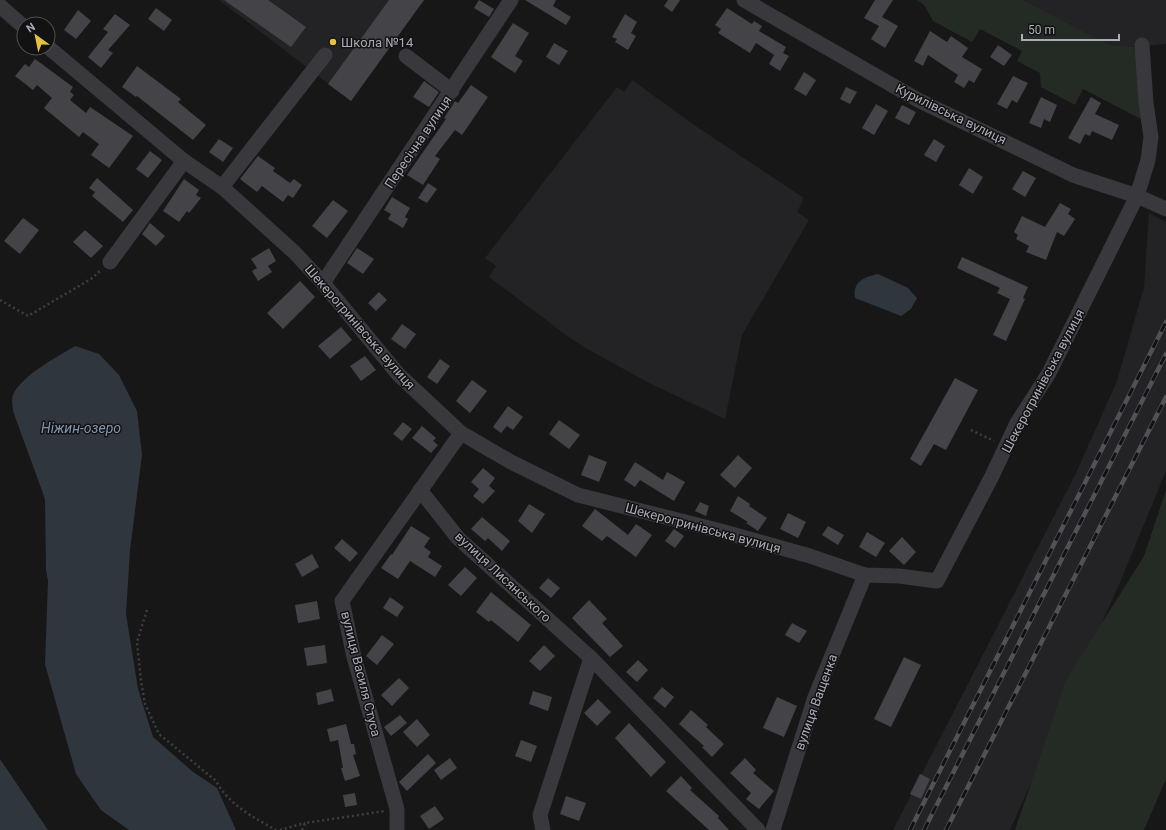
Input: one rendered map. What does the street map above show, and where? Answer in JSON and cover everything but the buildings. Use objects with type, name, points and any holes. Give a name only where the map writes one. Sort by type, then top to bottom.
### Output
[{"type":"street","name":"Пересічна вулиця","points":[[324,283],[511,0]]},
{"type":"street","name":"Курилівська вулиця","points":[[744,0],[918,100],[1073,174],[1137,196],[1166,209]]},
{"type":"street","points":[[0,6],[16,19]]},
{"type":"street","name":"Шекерогринівська вулиця","points":[[56,54],[184,161],[222,187],[294,252],[324,283],[398,374],[461,433],[511,462],[578,495],[724,532],[810,556],[865,575],[899,576],[937,581],[1007,447],[1017,423],[1049,373],[1137,196],[1148,160],[1151,137],[1146,103],[1142,45]]},
{"type":"street","points":[[222,187],[325,55]]},
{"type":"street","points":[[406,56],[452,91]]},
{"type":"street","points":[[110,262],[184,161]]},
{"type":"street","name":"вулиця Василя Стуса","points":[[398,830],[397,809],[354,657],[342,601],[461,433]]},
{"type":"street","name":"вулиця Лисянського","points":[[420,490],[458,538],[591,658],[758,830]]},
{"type":"street","name":"вулиця Ващенка","points":[[773,830],[815,697],[865,575]]},
{"type":"street","points":[[543,830],[540,815],[591,658]]},
{"type":"path","points":[[0,300],[28,316],[91,279],[110,262]]},
{"type":"path","points":[[971,430],[1007,447]]},
{"type":"path","points":[[147,610],[137,642],[145,704],[159,734],[216,781],[222,791],[249,815],[276,830]]},
{"type":"path","points":[[280,830],[305,823],[397,809]]},
{"type":"path","points":[[302,830],[305,823]]},
{"type":"shaded area","name":"Школа №14","points":[[219,0],[424,0],[351,101]]},
{"type":"shaded area","points":[[917,0],[1023,0],[1110,45],[1134,47],[1137,57],[1141,119],[1083,89],[1075,105],[1041,87],[1040,73],[1017,61],[1022,51],[980,29],[972,42],[933,21],[924,5]]},
{"type":"shaded area","points":[[1023,0],[1166,0],[1166,44],[1134,47],[1110,45]]},
{"type":"shaded area","points":[[632,80],[697,127],[804,198],[797,212],[809,220],[742,335],[725,419],[647,382],[584,347],[489,277],[496,266],[485,258],[617,87],[624,92]]},
{"type":"shaded area","points":[[1149,213],[1166,222],[1166,471],[1121,580],[1010,830],[893,830],[1076,473],[1117,381],[1144,287]]},
{"type":"shaded area","points":[[1166,490],[1166,779],[1144,830],[1015,830],[1066,680],[1144,556]]},
{"type":"water","points":[[878,274],[908,288],[917,298],[911,309],[901,316],[855,298],[855,288],[857,284],[868,277]]},
{"type":"water","name":"Ніжин-озеро","points":[[75,346],[99,354],[119,375],[137,411],[142,455],[130,550],[126,614],[138,689],[153,737],[193,772],[217,788],[236,830],[129,830],[101,810],[76,774],[45,664],[48,581],[46,570],[45,499],[13,411],[12,401],[13,395],[24,380],[50,361]]},
{"type":"water","points":[[0,759],[48,830],[0,830]]},
{"type":"railway","points":[[910,830],[1166,322]]},
{"type":"railway","points":[[924,830],[1166,354]]},
{"type":"railway","points":[[946,830],[1166,397]]},
{"type":"place","name":"Школа №14","points":[[333,42]]}]
